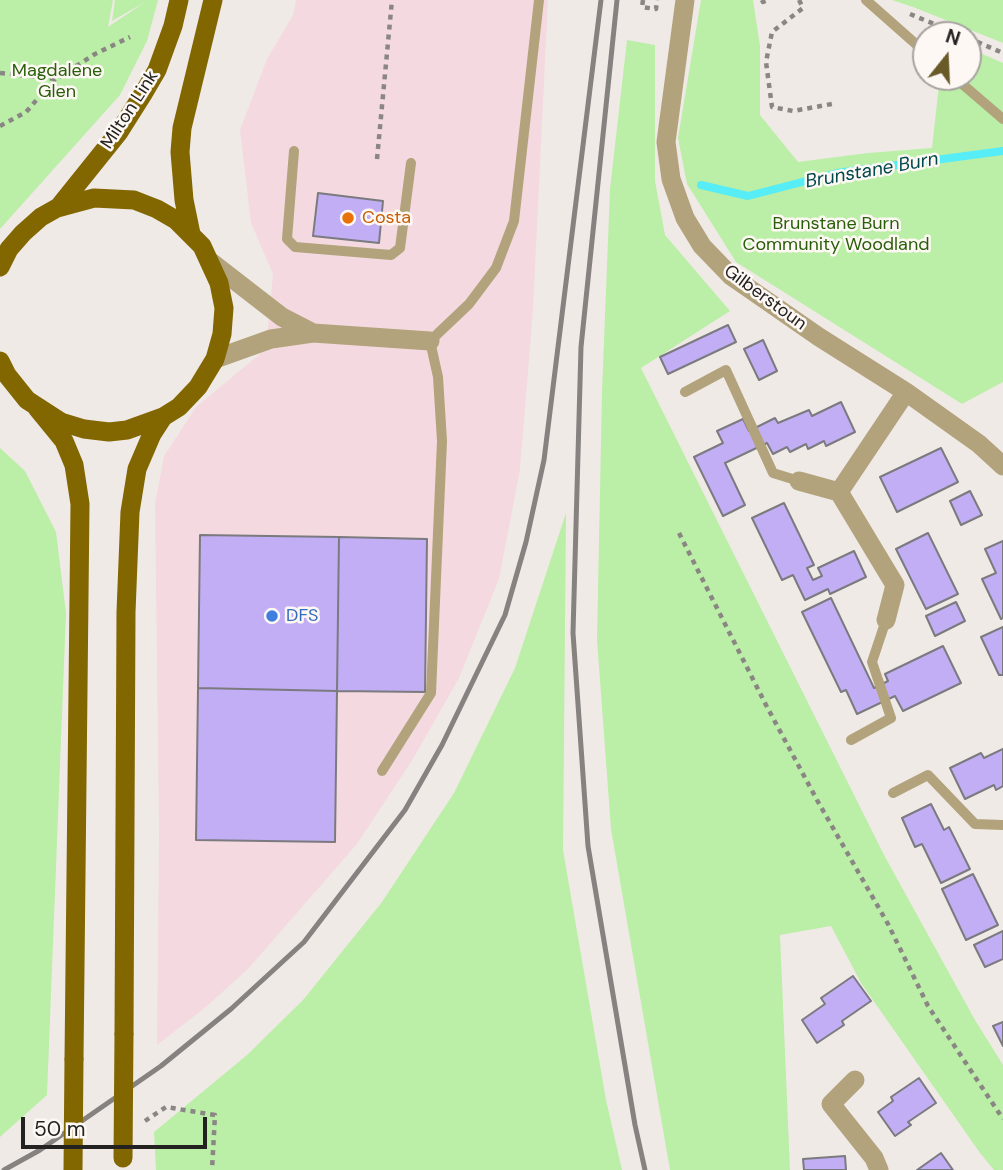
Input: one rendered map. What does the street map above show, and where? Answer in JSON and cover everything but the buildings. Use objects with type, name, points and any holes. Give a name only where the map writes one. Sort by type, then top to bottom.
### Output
[{"type":"main road","name":"Milton Link","points":[[57,208],[111,142],[143,94],[157,70],[179,0]]},
{"type":"main road","points":[[191,233],[184,200],[180,152],[183,128],[213,0]]},
{"type":"main road","points":[[0,267],[5,253],[23,233],[57,208],[94,198],[134,200],[157,209],[191,233],[211,262],[219,283],[224,308],[222,334],[215,359],[198,387],[179,407],[163,417],[137,427],[109,432],[84,429],[61,422],[37,408]]},
{"type":"main road","points":[[2,369],[64,441],[74,465],[80,504],[73,1170]]},
{"type":"main road","points":[[122,1164],[126,612],[130,512],[137,468],[163,417]]},
{"type":"street","name":"Gilberstoun","points":[[685,0],[666,142],[671,179],[685,218],[702,246],[731,276],[819,337],[906,392],[979,444],[1003,466]]},
{"type":"street","points":[[211,262],[282,317],[313,333]]},
{"type":"street","points":[[215,359],[271,339],[313,333],[430,341]]},
{"type":"street","points":[[839,492],[906,392]]},
{"type":"street","points":[[799,481],[839,492],[895,585],[886,620]]},
{"type":"street","points":[[855,1080],[831,1104],[874,1158],[879,1170]]},
{"type":"lane","points":[[382,771],[431,693],[442,441],[438,377],[430,341],[469,304],[496,268],[514,221],[539,0]]},
{"type":"lane","points":[[866,0],[912,41]]},
{"type":"lane","points":[[970,91],[1003,119]]},
{"type":"lane","points":[[293,151],[287,239],[295,247],[391,255],[400,248],[411,163]]},
{"type":"lane","points":[[685,392],[726,370],[773,473],[799,481]]},
{"type":"lane","points":[[852,740],[891,718],[872,662],[886,620]]},
{"type":"lane","points":[[893,793],[928,775],[975,824],[1003,825]]},
{"type":"path","points":[[377,159],[392,0]]},
{"type":"path","points":[[643,0],[642,7],[656,9],[657,0]]},
{"type":"path","points":[[762,0],[768,0]]},
{"type":"path","points":[[799,0],[803,8],[772,32],[766,62],[772,107],[793,111],[832,104]]},
{"type":"path","points":[[906,12],[928,21]]},
{"type":"path","points":[[0,126],[26,112],[55,79],[95,54],[130,37]]},
{"type":"path","points":[[982,44],[1003,53]]},
{"type":"path","points":[[0,73],[55,79]]},
{"type":"path","points":[[679,533],[766,705],[888,924],[928,1006],[1003,1119]]},
{"type":"path","points":[[166,1107],[215,1115],[212,1170]]},
{"type":"shaded area","points":[[296,0],[548,0],[533,310],[520,470],[499,579],[459,678],[413,759],[357,844],[248,969],[206,1007],[157,1045],[159,832],[155,504],[164,456],[196,407],[266,349],[273,274],[251,223],[240,130],[267,59],[293,15]]},
{"type":"green space","name":"Magdalene Glen","points":[[0,0],[113,0],[108,27],[145,2],[112,21],[115,0],[158,0],[147,41],[120,95],[0,229]]},
{"type":"green space","name":"Brunstane Burn Community Woodland","points":[[701,0],[753,0],[760,46],[760,115],[798,162],[932,148],[938,91],[982,91],[982,54],[1003,63],[1003,382],[962,404],[736,262],[687,184],[678,138]]},
{"type":"green space","points":[[892,0],[1003,0],[1003,43],[982,35],[982,21],[948,21]]},
{"type":"green space","points":[[627,40],[655,45],[655,181],[665,235],[730,311],[641,368],[884,855],[975,1020],[1003,1065],[1003,1170],[994,1170],[980,1153],[861,983],[831,926],[780,935],[790,1170],[670,1170],[611,829],[597,640],[602,392],[610,189]]},
{"type":"green space","points":[[0,448],[25,471],[56,532],[66,613],[47,1095],[0,1137]]},
{"type":"green space","points":[[566,513],[563,850],[606,1100],[622,1170],[156,1170],[154,1132],[247,1055],[303,1000],[382,902],[454,793],[515,668]]},
{"type":"waterway","name":"Brunstane Burn","points":[[701,185],[748,196],[837,173],[1003,151]]},
{"type":"railway","points":[[4,1170],[40,1150],[161,1066],[231,1009],[304,942],[405,810],[442,745],[505,615],[526,542],[544,460],[601,0]]},
{"type":"railway","points":[[617,0],[581,347],[573,633],[588,846],[645,1170]]},
{"type":"place","name":"Costa","points":[[348,218]]},
{"type":"place","name":"DFS","points":[[272,616]]}]
